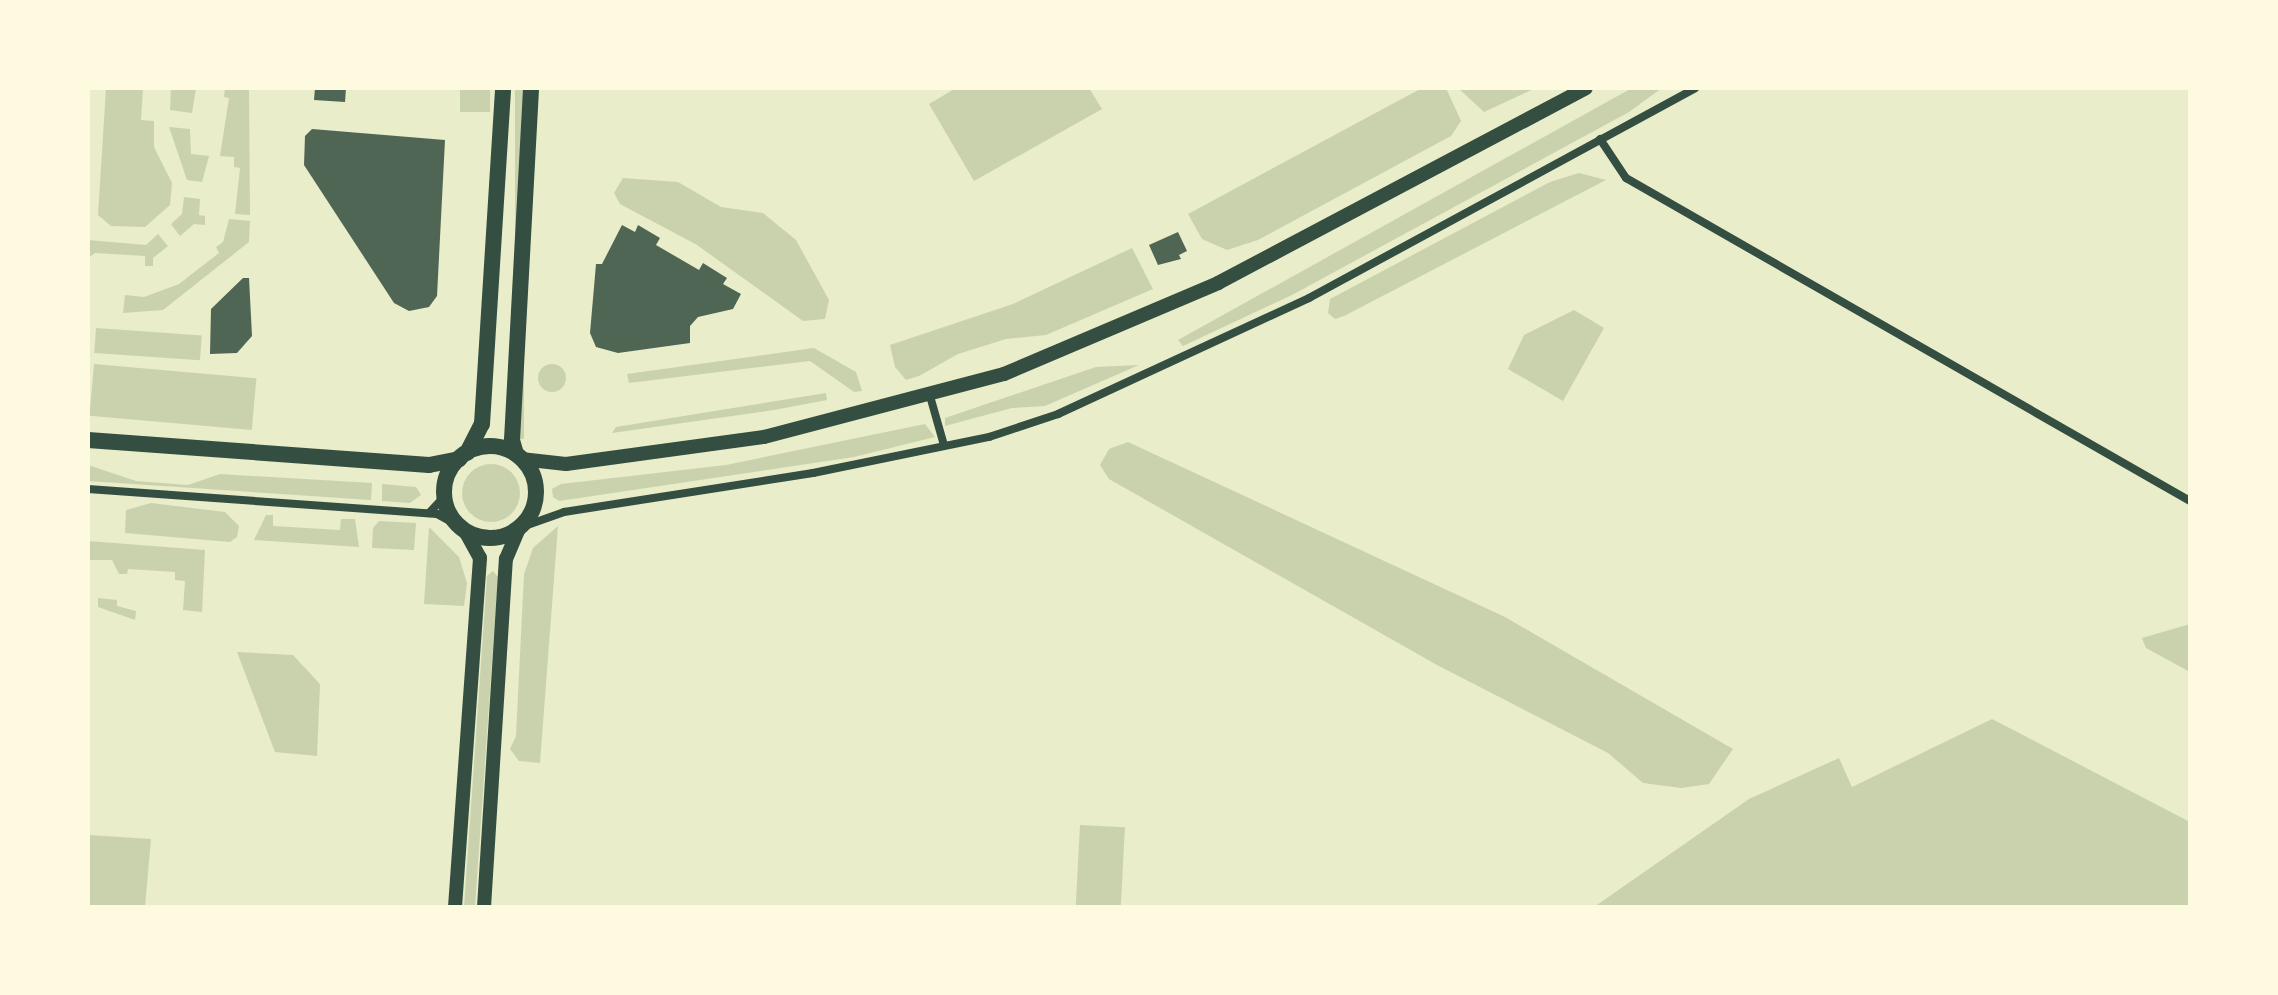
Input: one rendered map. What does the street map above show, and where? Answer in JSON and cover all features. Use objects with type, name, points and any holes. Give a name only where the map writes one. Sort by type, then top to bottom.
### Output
[{"type":"main road","points":[[444,491],[482,424],[503,88]]},
{"type":"main road","points":[[484,907],[506,559],[536,498],[533,477],[518,457],[512,440],[531,88]]},
{"type":"main road","points":[[88,440],[429,465],[492,447],[518,457],[566,464],[665,453],[764,437],[930,396],[1060,354],[1218,283],[1586,88]]},
{"type":"main road","points":[[429,465],[440,473],[444,491],[480,558],[455,907]]},
{"type":"main road","points":[[462,529],[494,538],[519,528]]},
{"type":"street","points":[[519,528],[564,512],[766,482],[944,445],[1058,414],[1309,298],[1695,88]]},
{"type":"street","points":[[1600,139],[1626,178],[2190,501]]},
{"type":"street","points":[[930,396],[944,445]]},
{"type":"street","points":[[88,489],[429,513],[462,529]]},
{"type":"street","points":[[429,513],[444,491]]},
{"type":"green space","points":[[106,88],[143,88],[141,120],[154,121],[154,147],[172,183],[170,205],[145,227],[111,226],[98,215]]},
{"type":"green space","points":[[171,88],[196,88],[192,113],[170,110]]},
{"type":"green space","points":[[225,88],[249,88],[250,215],[235,214],[240,168],[234,167],[234,157],[220,156],[229,98],[224,97]]},
{"type":"green space","points":[[460,88],[490,88],[490,112],[460,112]]},
{"type":"green space","points":[[515,88],[524,88],[524,439],[515,439]]},
{"type":"green space","points":[[956,88],[1089,88],[1102,109],[974,181],[929,104]]},
{"type":"green space","points":[[1422,88],[1446,88],[1461,121],[1451,136],[1258,240],[1227,250],[1202,239],[1188,214]]},
{"type":"green space","points":[[1458,88],[1536,88],[1484,112]]},
{"type":"green space","points":[[1632,88],[1662,88],[1629,112],[1292,295],[1183,346],[1178,340]]},
{"type":"green space","points":[[169,127],[190,129],[191,154],[209,156],[202,182],[187,180]]},
{"type":"green space","points":[[1579,173],[1606,180],[1344,316],[1335,319],[1328,313],[1330,299],[1550,182]]},
{"type":"green space","points":[[623,178],[678,182],[721,207],[763,213],[796,240],[829,300],[825,319],[803,321],[697,245],[620,204],[614,193]]},
{"type":"green space","points":[[184,197],[200,199],[199,215],[205,216],[205,225],[194,224],[180,236],[171,224],[182,214]]},
{"type":"green space","points":[[229,219],[250,221],[249,242],[163,310],[123,313],[125,295],[144,297],[179,284],[219,253],[216,247],[223,242]]},
{"type":"green space","points":[[158,234],[168,246],[153,258],[153,266],[145,266],[145,256],[95,253],[88,258],[88,240],[146,245]]},
{"type":"green space","points":[[1132,248],[1153,289],[1046,335],[1006,339],[958,354],[906,380],[895,367],[890,345],[1013,304]]},
{"type":"green space","points":[[1574,310],[1604,328],[1563,401],[1508,369],[1524,335]]},
{"type":"green space","points":[[96,328],[202,335],[200,360],[94,353]]},
{"type":"green space","points":[[814,348],[856,372],[862,391],[854,392],[810,361],[629,383],[627,374]]},
{"type":"green space","points":[[94,364],[256,378],[252,430],[89,416]]},
{"type":"green space","points":[[552,364],[562,368],[566,378],[562,388],[552,392],[542,388],[538,378],[542,368]]},
{"type":"green space","points":[[1139,365],[1045,406],[1012,408],[945,426],[945,418],[1096,367]]},
{"type":"green space","points":[[826,393],[827,400],[774,410],[612,433],[616,427]]},
{"type":"green space","points":[[925,424],[935,437],[854,457],[559,501],[553,497],[552,489],[561,484],[726,465]]},
{"type":"green space","points":[[1128,442],[1505,617],[1733,749],[1709,784],[1681,788],[1643,783],[1608,753],[1437,665],[1109,479],[1100,465],[1109,449]]},
{"type":"green space","points":[[491,464],[512,472],[520,493],[512,514],[491,522],[470,514],[462,493],[470,472]]},
{"type":"green space","points":[[88,465],[136,481],[188,485],[220,474],[372,483],[371,500],[88,481]]},
{"type":"green space","points":[[382,484],[416,487],[421,495],[410,503],[382,501]]},
{"type":"green space","points":[[151,503],[225,512],[239,526],[237,537],[230,542],[125,533],[126,510]]},
{"type":"green space","points":[[266,515],[273,515],[273,526],[340,530],[341,519],[355,519],[359,547],[254,540]]},
{"type":"green space","points":[[379,521],[416,523],[414,550],[372,548],[373,528]]},
{"type":"green space","points":[[558,526],[540,763],[519,761],[510,749],[516,736],[524,574],[533,548]]},
{"type":"green space","points":[[429,527],[459,557],[467,583],[464,606],[424,604]]},
{"type":"green space","points":[[88,541],[205,550],[202,612],[183,610],[185,581],[175,580],[175,572],[128,569],[127,574],[119,574],[112,560],[88,560]]},
{"type":"green space","points":[[493,571],[498,577],[475,907],[464,907],[487,576]]},
{"type":"green space","points":[[98,598],[117,600],[117,606],[136,611],[135,620],[98,607]]},
{"type":"green space","points":[[2190,624],[2190,672],[2146,648],[2142,638]]},
{"type":"green space","points":[[237,652],[293,655],[320,684],[317,756],[275,752]]},
{"type":"green space","points":[[1992,719],[2190,822],[2190,907],[1594,907],[1749,799],[1839,758],[1852,787]]},
{"type":"green space","points":[[1080,825],[1125,827],[1121,907],[1076,907]]},
{"type":"green space","points":[[88,835],[151,839],[145,907],[88,907]]},
{"type":"building","points":[[315,88],[346,88],[345,102],[314,100]]},
{"type":"building","points":[[312,129],[445,140],[437,296],[429,307],[409,311],[394,303],[304,165],[305,136]]},
{"type":"building","points":[[622,225],[635,232],[638,225],[660,238],[656,245],[699,270],[703,263],[727,278],[723,284],[741,294],[733,309],[698,317],[690,326],[690,343],[618,353],[596,347],[590,333],[596,264],[602,264]]},
{"type":"building","points":[[1178,232],[1187,251],[1179,255],[1181,259],[1158,265],[1149,245]]},
{"type":"building","points":[[243,278],[249,278],[252,336],[237,353],[210,354],[211,309]]}]
